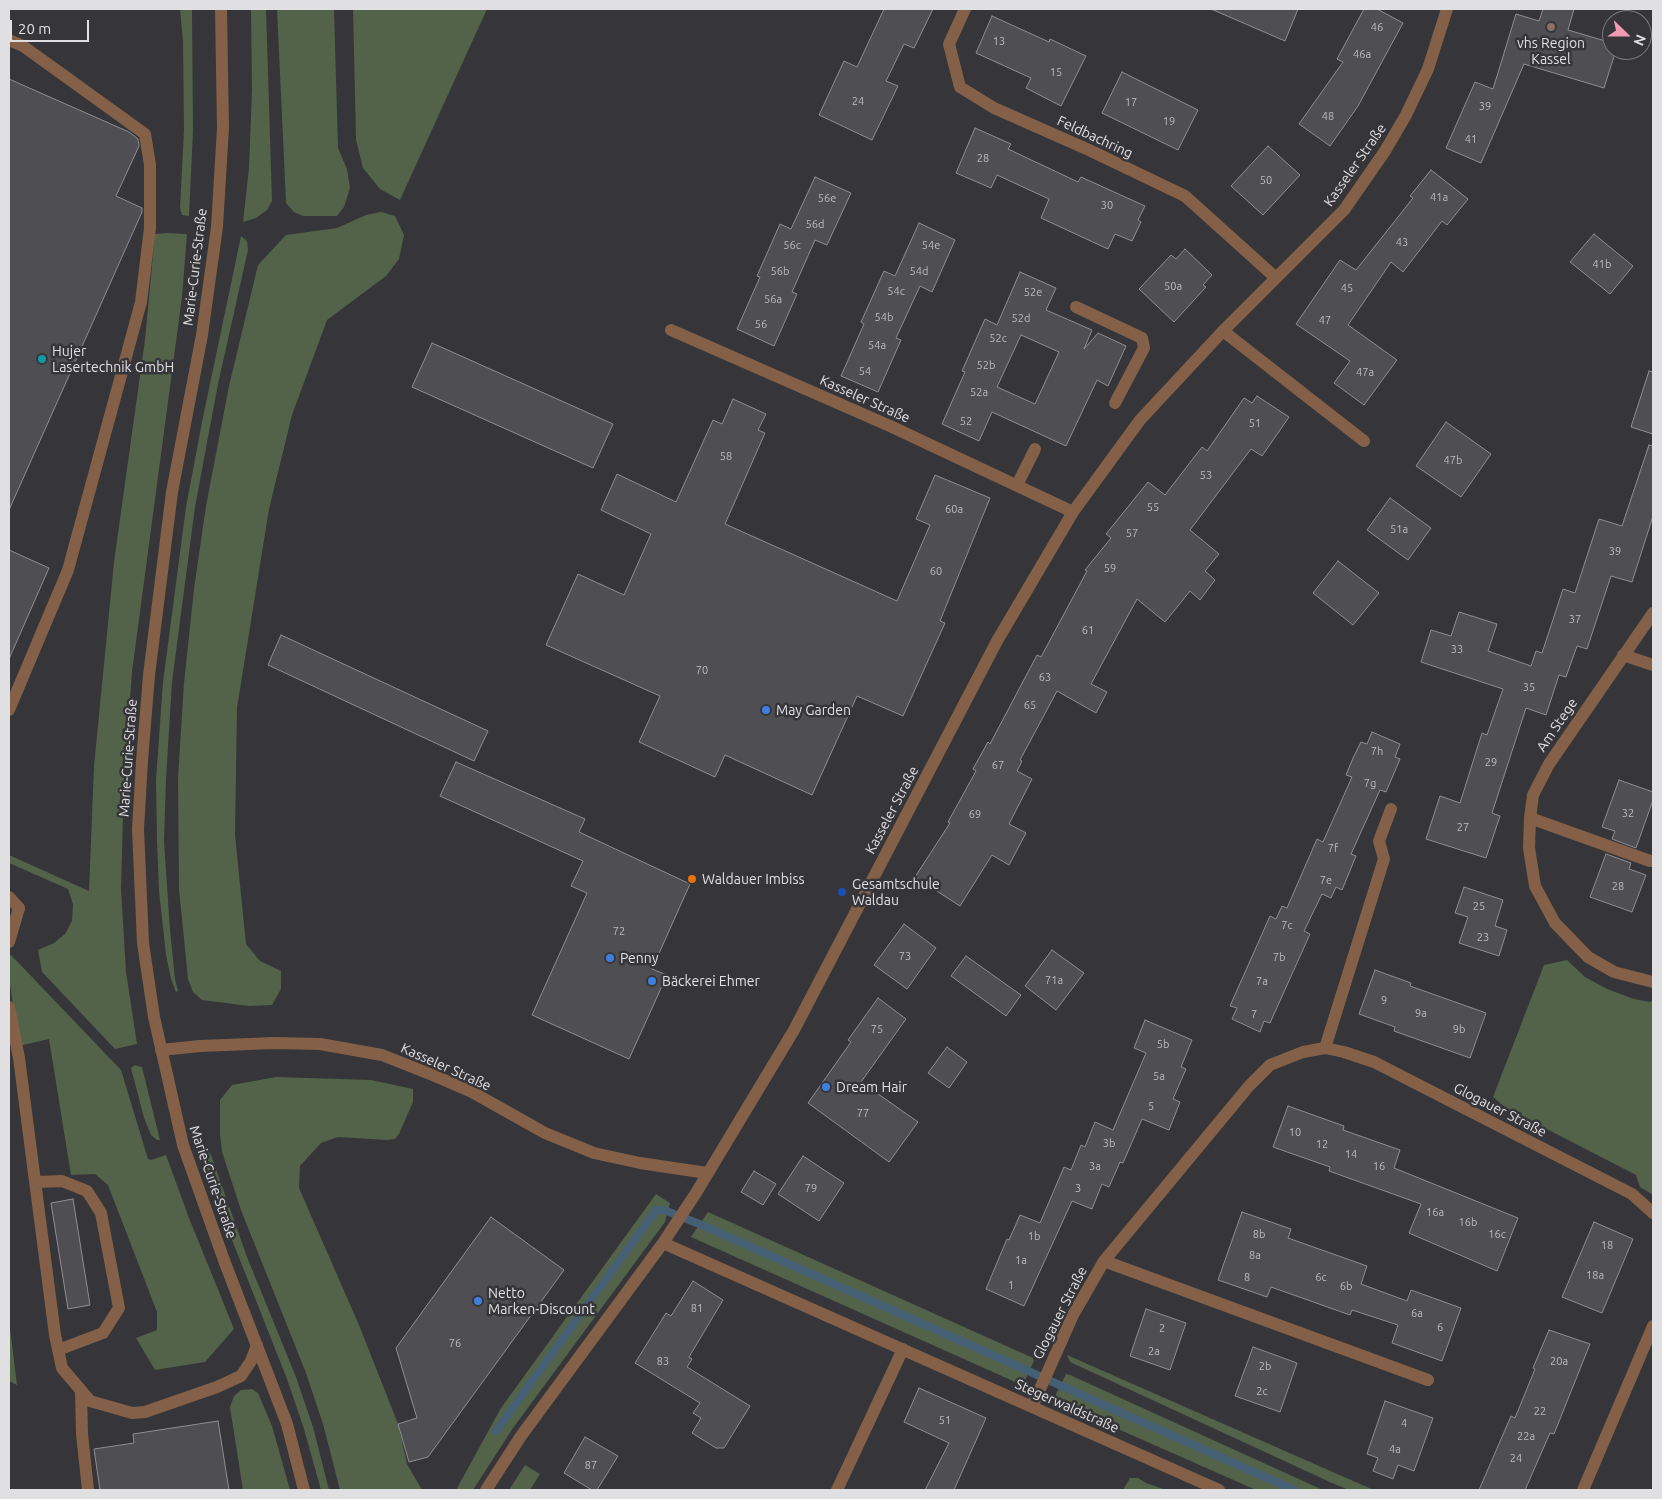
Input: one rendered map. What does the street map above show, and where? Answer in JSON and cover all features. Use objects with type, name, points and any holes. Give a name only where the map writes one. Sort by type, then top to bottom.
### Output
[{"type":"street","name":"Marie-Curie-Straße","points":[[221,9],[223,128],[217,227],[202,335],[172,492],[149,675],[138,829],[143,943],[154,1017],[186,1156],[287,1424],[304,1490]]},
{"type":"street","name":"Feldbachring","points":[[965,9],[949,44],[960,87],[994,108],[1185,196],[1276,278]]},
{"type":"street","name":"Kasseler Straße","points":[[486,1490],[521,1436],[689,1205],[794,1030],[997,640],[1073,512],[1140,420],[1223,331],[1344,210],[1385,150],[1406,115],[1428,69],[1447,9]]},
{"type":"street","points":[[9,40],[23,46],[145,134],[150,166],[150,219],[141,302],[68,570],[9,710]]},
{"type":"street","points":[[1076,307],[1142,338],[1144,348],[1115,403]]},
{"type":"street","name":"Kasseler Straße","points":[[672,330],[890,426],[1073,512]]},
{"type":"street","points":[[1223,331],[1364,441]]},
{"type":"street","points":[[1017,486],[1035,449]]},
{"type":"street","name":"Am Stege","points":[[1653,613],[1549,764],[1533,796],[1529,848],[1535,886],[1555,923],[1588,957],[1614,972],[1653,982]]},
{"type":"street","points":[[1623,655],[1653,665]]},
{"type":"street","points":[[1325,1048],[1384,859],[1379,841],[1391,809]]},
{"type":"street","points":[[1530,818],[1653,861]]},
{"type":"street","points":[[9,897],[19,908],[9,942]]},
{"type":"street","points":[[9,1007],[19,1058],[62,1368],[90,1401],[132,1413],[145,1412],[217,1387],[241,1376],[251,1361],[256,1345]]},
{"type":"street","name":"Kasseler Straße","points":[[161,1050],[200,1046],[302,1043],[320,1044],[382,1056],[472,1092],[545,1133],[594,1153],[640,1163],[707,1173]]},
{"type":"street","name":"Glogauer Straße","points":[[1032,1407],[1072,1315],[1104,1262],[1249,1086],[1270,1066],[1303,1052],[1325,1048],[1374,1062],[1632,1194],[1653,1213]]},
{"type":"street","points":[[36,1182],[62,1181],[87,1192],[92,1199],[101,1213],[119,1308],[103,1333],[58,1350]]},
{"type":"street","name":"Stegerwaldstraße","points":[[663,1243],[1219,1490]]},
{"type":"street","name":"Glogauer Straße","points":[[1104,1262],[1428,1380]]},
{"type":"street","points":[[1583,1490],[1653,1326]]},
{"type":"street","points":[[837,1490],[903,1349]]},
{"type":"street","points":[[81,1391],[82,1434],[88,1490]]},
{"type":"green space","points":[[180,9],[192,9],[193,131],[189,216],[182,215],[180,208],[184,130],[183,41]]},
{"type":"green space","points":[[251,9],[266,9],[272,201],[267,210],[256,218],[243,222],[249,168],[252,90]]},
{"type":"green space","points":[[277,9],[334,9],[338,148],[347,169],[350,188],[344,207],[337,216],[303,216],[294,212],[286,203]]},
{"type":"green space","points":[[353,9],[487,9],[400,200],[380,189],[363,168],[356,140]]},
{"type":"green space","points":[[381,212],[395,216],[404,235],[399,259],[386,276],[327,320],[292,415],[269,509],[237,708],[235,835],[246,944],[260,961],[281,971],[281,989],[272,1005],[249,1006],[202,1000],[193,992],[188,979],[179,889],[178,778],[184,683],[194,589],[206,506],[229,386],[258,265],[286,235],[337,228],[366,215]]},
{"type":"green space","points":[[155,234],[187,234],[182,297],[132,672],[124,779],[121,889],[126,972],[137,1044],[115,1049],[42,972],[38,950],[54,943],[65,934],[72,921],[73,904],[68,889],[9,863],[9,855],[89,891],[94,766],[114,562],[145,340]]},
{"type":"green space","points":[[241,236],[247,241],[248,250],[218,384],[195,507],[172,682],[164,841],[170,930],[178,991],[176,992],[166,955],[159,891],[156,780],[163,682],[186,507]]},
{"type":"green space","points":[[11,955],[121,1070],[148,1159],[151,1160],[166,1155],[189,1218],[234,1329],[205,1362],[155,1370],[136,1338],[157,1330],[157,1312],[108,1185],[95,1174],[71,1175],[49,1039],[19,1046],[9,977],[9,956]]},
{"type":"green space","points":[[1567,960],[1585,977],[1607,989],[1634,999],[1650,1002],[1653,1000],[1653,1195],[1640,1187],[1636,1175],[1506,1108],[1493,1097],[1544,965]]},
{"type":"green space","points":[[135,1065],[142,1067],[160,1140],[151,1135],[144,1118],[131,1068]]},
{"type":"green space","points":[[276,1077],[371,1080],[413,1089],[413,1102],[395,1139],[338,1137],[321,1143],[300,1166],[299,1188],[359,1325],[398,1424],[407,1464],[422,1490],[340,1490],[323,1424],[306,1373],[241,1210],[222,1152],[220,1100],[232,1085]]},
{"type":"green space","points":[[200,1145],[211,1155],[247,1257],[296,1377],[313,1427],[329,1490],[321,1490],[304,1429],[287,1379],[219,1207]]},
{"type":"green space","points":[[656,1194],[670,1203],[665,1222],[513,1428],[473,1490],[456,1490],[501,1408]]},
{"type":"green space","points":[[708,1212],[1033,1358],[1034,1361],[1024,1382],[1022,1385],[691,1237]]},
{"type":"green space","points":[[9,1320],[17,1385],[9,1381]]},
{"type":"green space","points":[[1067,1355],[1374,1490],[1349,1490],[1332,1483],[1070,1362]]},
{"type":"green space","points":[[1066,1374],[1323,1490],[1256,1490],[1057,1402],[1054,1399]]},
{"type":"green space","points":[[252,1389],[258,1393],[272,1426],[290,1490],[243,1490],[230,1407],[234,1396],[241,1390]]},
{"type":"green space","points":[[525,1465],[540,1474],[530,1490],[509,1490]]},
{"type":"green space","points":[[1130,1478],[1138,1478],[1166,1490],[1123,1490]]},
{"type":"building","points":[[884,9],[933,9],[914,48],[904,44],[886,81],[898,86],[872,140],[819,115],[844,61],[857,67]]},
{"type":"building","points":[[1211,9],[1298,9],[1285,41]]},
{"type":"building","points":[[1364,9],[1377,9],[1403,23],[1358,106],[1330,146],[1299,124],[1343,62],[1337,59]]},
{"type":"building","points":[[1543,9],[1574,9],[1568,30],[1602,40],[1602,60],[1613,60],[1604,88],[1524,64],[1481,163],[1446,148],[1475,82],[1493,89],[1516,14],[1539,21]]},
{"type":"building","points":[[992,16],[1049,42],[1050,39],[1086,56],[1061,106],[1026,88],[1031,78],[976,53]]},
{"type":"building","points":[[1122,72],[1198,110],[1178,150],[1102,113]]},
{"type":"building","name":"Hujer Lasertechnik GmbH","points":[[9,79],[129,132],[138,139],[139,146],[116,196],[142,208],[142,212],[9,510]]},
{"type":"building","points":[[975,128],[1011,144],[1008,149],[1078,182],[1081,177],[1145,206],[1138,220],[1141,222],[1132,241],[1115,234],[1108,249],[1041,218],[1049,199],[997,175],[991,188],[956,173]]},
{"type":"building","points":[[1268,146],[1300,175],[1263,215],[1231,186]]},
{"type":"building","points":[[1431,170],[1468,199],[1447,225],[1442,221],[1403,272],[1391,262],[1348,325],[1397,360],[1364,405],[1334,383],[1350,361],[1296,324],[1340,260],[1356,270],[1413,198],[1410,196]]},
{"type":"building","points":[[815,177],[851,193],[827,245],[815,240],[792,292],[797,294],[774,346],[737,329],[760,277],[757,276],[780,224],[791,229]]},
{"type":"building","points":[[919,223],[955,240],[932,292],[920,286],[896,338],[901,340],[878,392],[841,376],[864,324],[861,322],[884,271],[895,276]]},
{"type":"building","points":[[1594,234],[1633,266],[1610,294],[1570,262]]},
{"type":"building","points":[[1185,249],[1212,275],[1203,285],[1206,287],[1174,322],[1139,289],[1171,255],[1176,259]]},
{"type":"building","points":[[1020,272],[1056,288],[1046,310],[1092,330],[1084,349],[1098,333],[1126,346],[1108,386],[1097,380],[1066,446],[992,412],[979,441],[942,424],[965,372],[962,371],[985,319],[997,325]],"holes":[[[1021,335],[1059,352],[1035,404],[997,387]]]},
{"type":"building","points":[[432,343],[613,424],[593,468],[412,387]]},
{"type":"building","points":[[1649,371],[1653,372],[1653,434],[1631,427]]},
{"type":"building","points":[[1257,396],[1289,417],[1262,456],[1251,449],[1190,530],[1219,554],[1205,571],[1215,580],[1200,600],[1190,591],[1165,622],[1137,599],[1091,684],[1107,692],[1096,713],[1057,691],[1020,760],[1022,761],[1017,771],[1032,779],[1009,824],[1026,833],[1009,865],[992,855],[960,906],[915,877],[950,823],[948,822],[976,771],[973,769],[988,742],[990,744],[1037,655],[1041,657],[1087,571],[1085,570],[1111,538],[1106,534],[1148,482],[1165,495],[1202,447],[1207,451],[1244,398],[1252,403]]},
{"type":"building","points":[[733,399],[766,414],[758,430],[765,433],[725,524],[897,601],[930,525],[916,519],[935,475],[990,498],[940,621],[945,623],[903,716],[857,696],[812,795],[725,755],[715,777],[639,742],[660,696],[546,645],[578,574],[624,595],[651,534],[601,510],[617,474],[676,502],[713,420],[722,424]]},
{"type":"building","points":[[1446,422],[1491,454],[1461,497],[1416,466]]},
{"type":"building","points":[[1649,445],[1653,446],[1653,516],[1632,582],[1611,576],[1587,649],[1577,646],[1566,677],[1559,675],[1546,715],[1526,708],[1492,813],[1500,816],[1486,858],[1426,839],[1440,796],[1460,803],[1482,733],[1487,735],[1503,689],[1421,662],[1431,630],[1451,636],[1459,612],[1497,624],[1488,651],[1531,666],[1536,651],[1542,653],[1563,589],[1575,593],[1599,519],[1622,526]]},
{"type":"building","points":[[1390,498],[1431,528],[1408,560],[1367,530]]},
{"type":"building","points":[[9,550],[49,568],[9,659]]},
{"type":"building","points":[[1338,561],[1379,593],[1353,625],[1313,593]]},
{"type":"building","points":[[281,635],[488,731],[474,761],[268,665]]},
{"type":"building","points":[[1372,732],[1400,744],[1395,757],[1400,759],[1386,792],[1380,790],[1351,854],[1356,856],[1342,890],[1336,887],[1331,898],[1322,894],[1304,931],[1310,934],[1270,1023],[1264,1021],[1260,1032],[1232,1019],[1237,1008],[1230,1006],[1270,916],[1276,919],[1282,906],[1287,908],[1317,839],[1323,842],[1352,777],[1346,775],[1353,758],[1361,742],[1367,744]]},
{"type":"building","points":[[456,762],[585,819],[579,832],[690,884],[652,969],[667,975],[629,1059],[532,1015],[587,893],[571,886],[583,861],[440,796]]},
{"type":"building","points":[[1619,780],[1653,792],[1653,800],[1636,848],[1612,839],[1615,831],[1602,827]]},
{"type":"building","points":[[1606,854],[1631,863],[1629,869],[1646,875],[1632,912],[1590,897]]},
{"type":"building","points":[[1464,887],[1503,900],[1495,926],[1507,930],[1499,956],[1459,943],[1468,917],[1455,913]]},
{"type":"building","points":[[904,924],[936,948],[907,989],[874,965]]},
{"type":"building","points":[[1052,950],[1084,973],[1056,1010],[1025,986]]},
{"type":"building","points":[[966,956],[1021,995],[1006,1016],[951,976]]},
{"type":"building","points":[[1375,970],[1411,983],[1410,986],[1486,1013],[1470,1058],[1394,1031],[1395,1027],[1359,1014]]},
{"type":"building","points":[[878,998],[906,1019],[861,1082],[918,1122],[889,1162],[808,1103],[851,1042],[848,1040]]},
{"type":"building","points":[[1145,1020],[1192,1040],[1181,1067],[1186,1069],[1173,1099],[1180,1102],[1169,1130],[1142,1119],[1123,1163],[1120,1162],[1109,1187],[1102,1184],[1092,1209],[1072,1201],[1024,1306],[986,1289],[1007,1239],[1009,1240],[1020,1215],[1040,1223],[1064,1167],[1071,1170],[1081,1145],[1085,1147],[1095,1122],[1113,1130],[1146,1053],[1134,1048]]},
{"type":"building","points":[[947,1047],[967,1062],[949,1088],[928,1073]]},
{"type":"building","points":[[1288,1106],[1344,1126],[1343,1130],[1400,1150],[1394,1168],[1518,1218],[1497,1271],[1409,1233],[1421,1204],[1329,1171],[1330,1167],[1273,1147]]},
{"type":"building","points":[[803,1156],[844,1183],[819,1221],[778,1194]]},
{"type":"building","points":[[754,1171],[776,1184],[763,1205],[741,1192]]},
{"type":"building","points":[[73,1199],[90,1305],[68,1309],[51,1203]]},
{"type":"building","points":[[1242,1212],[1291,1229],[1288,1238],[1367,1266],[1361,1284],[1407,1301],[1411,1290],[1461,1308],[1442,1361],[1392,1343],[1398,1325],[1352,1310],[1350,1315],[1271,1287],[1267,1297],[1218,1280]]},
{"type":"building","points":[[491,1217],[564,1270],[428,1457],[409,1462],[398,1424],[417,1418],[396,1348]]},
{"type":"building","points":[[1594,1222],[1633,1239],[1602,1313],[1562,1297]]},
{"type":"building","points":[[693,1281],[723,1300],[689,1357],[692,1359],[687,1367],[750,1406],[724,1448],[716,1448],[692,1433],[701,1418],[693,1413],[700,1403],[635,1363],[666,1313],[671,1316]]},
{"type":"building","points":[[1146,1309],[1186,1323],[1170,1370],[1130,1356]]},
{"type":"building","points":[[1549,1330],[1590,1344],[1554,1434],[1550,1433],[1525,1490],[1479,1490],[1511,1416],[1515,1418]]},
{"type":"building","points":[[1253,1347],[1297,1363],[1280,1412],[1235,1396]]},
{"type":"building","points":[[919,1388],[986,1418],[954,1490],[925,1490],[949,1443],[904,1422]]},
{"type":"building","points":[[1385,1401],[1433,1418],[1414,1471],[1398,1465],[1393,1479],[1373,1471],[1378,1458],[1367,1454]]},
{"type":"building","points":[[218,1421],[229,1490],[100,1490],[94,1449],[134,1443],[133,1434]]},
{"type":"building","points":[[585,1437],[618,1456],[597,1490],[592,1490],[564,1473]]},
{"type":"waterway","points":[[496,1431],[656,1210],[664,1210],[702,1225],[1294,1490]]},
{"type":"place","name":"vhs Region Kassel","points":[[1551,27]]},
{"type":"place","name":"Hujer Lasertechnik GmbH","points":[[42,359]]},
{"type":"place","name":"May Garden","points":[[766,710]]},
{"type":"place","name":"Waldauer Imbiss","points":[[692,879]]},
{"type":"place","name":"Gesamtschule Waldau","points":[[842,892]]},
{"type":"place","name":"Penny","points":[[610,958]]},
{"type":"place","name":"Bäckerei Ehmer","points":[[652,981]]},
{"type":"place","name":"Dream Hair","points":[[826,1087]]},
{"type":"place","name":"Netto Marken-Discount","points":[[478,1301]]}]
